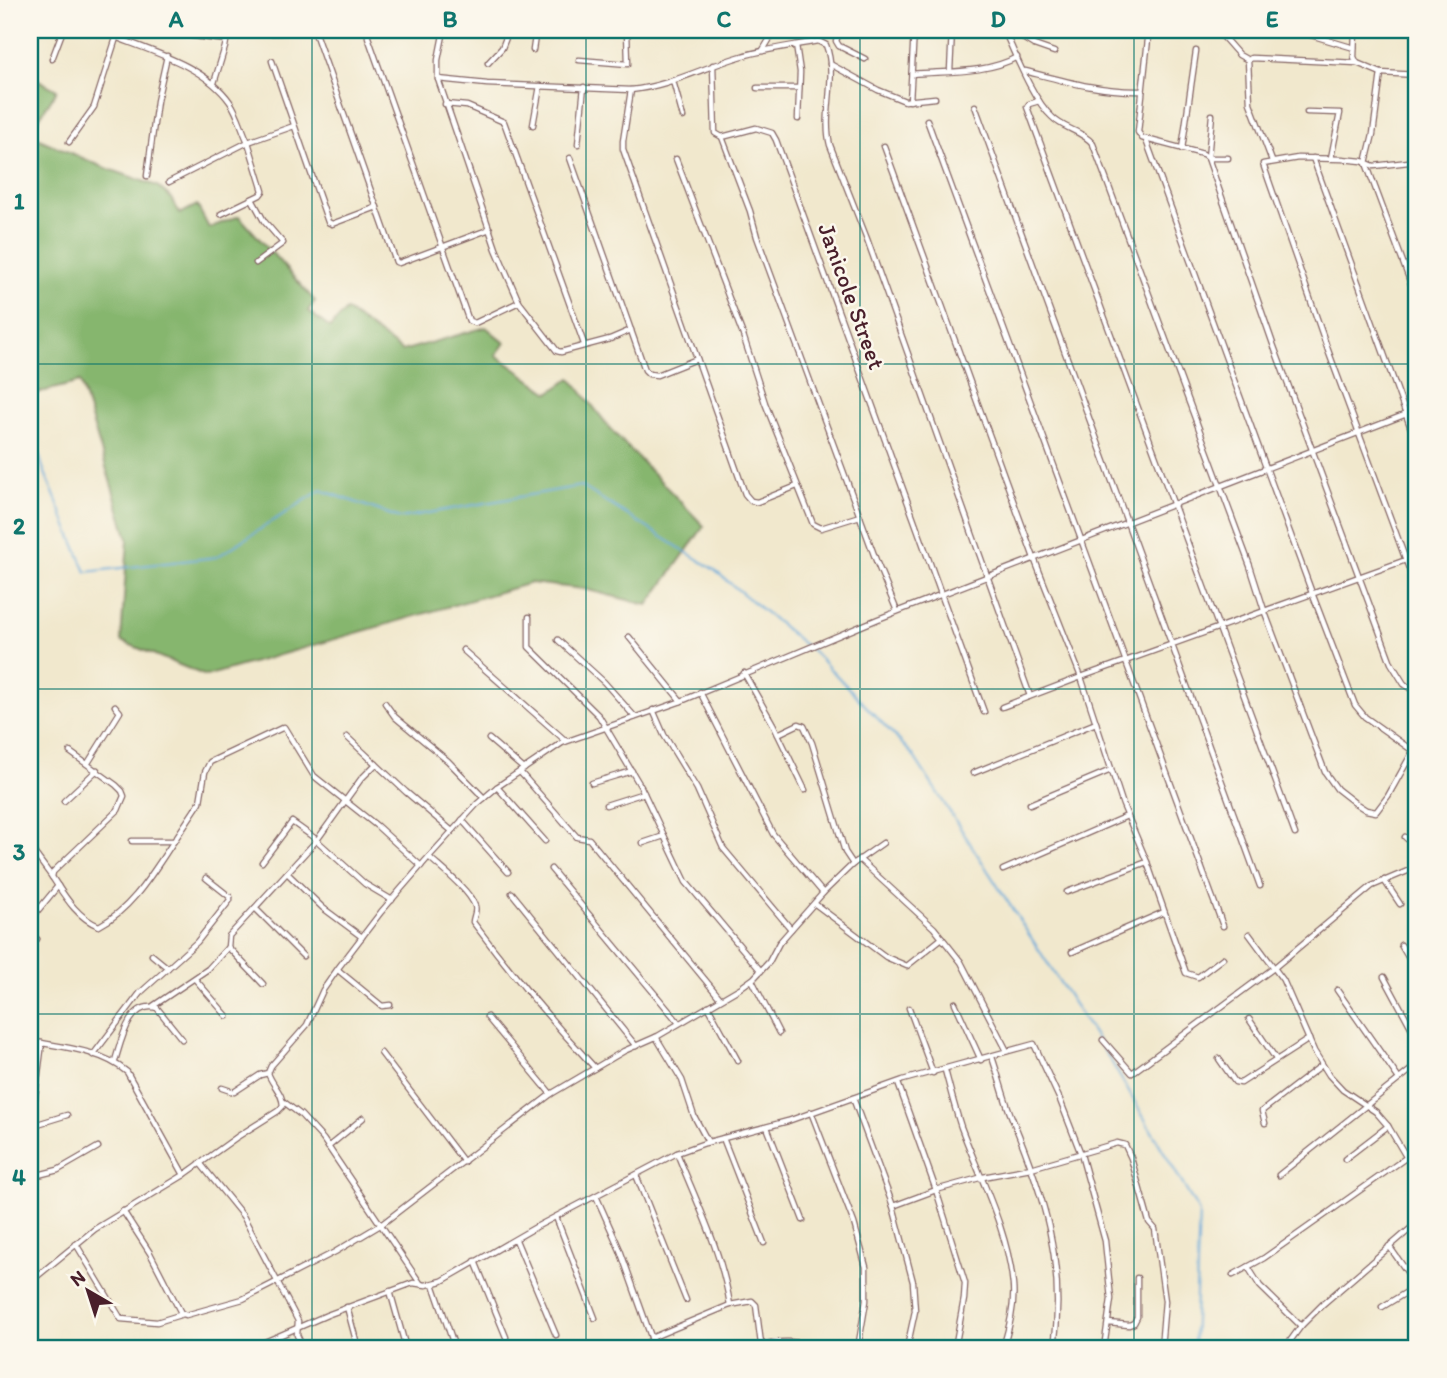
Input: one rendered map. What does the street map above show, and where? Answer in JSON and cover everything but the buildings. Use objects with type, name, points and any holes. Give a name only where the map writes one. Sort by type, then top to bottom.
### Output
[{"type":"street","points":[[52,59],[63,30]]},
{"type":"street","points":[[98,30],[167,56],[214,83],[231,103],[248,142],[263,191],[221,214]]},
{"type":"street","points":[[214,83],[228,30]]},
{"type":"street","points":[[368,30],[368,37],[472,323],[519,302]]},
{"type":"street","points":[[444,30],[438,60],[438,79],[490,229],[519,302],[557,351],[610,339],[631,330]]},
{"type":"street","points":[[488,63],[502,48],[509,30]]},
{"type":"street","points":[[533,50],[537,30]]},
{"type":"street","points":[[579,60],[628,64],[628,30]]},
{"type":"street","points":[[763,50],[775,30]]},
{"type":"street","points":[[841,30],[836,41],[839,46],[865,59]]},
{"type":"street","points":[[911,101],[914,30]]},
{"type":"street","points":[[950,71],[952,30]]},
{"type":"street","points":[[1004,30],[1039,101],[1054,120],[1086,137],[1093,144],[1325,772],[1336,789],[1366,810],[1376,812],[1417,744]]},
{"type":"street","points":[[1010,30],[1034,45],[1054,52]]},
{"type":"street","points":[[1149,30],[1141,91],[1140,136],[1208,158],[1228,158]]},
{"type":"street","points":[[1217,30],[1239,55],[1248,60],[1357,63],[1381,73],[1417,75]]},
{"type":"street","points":[[1294,30],[1354,48]]},
{"type":"street","points":[[1355,30],[1357,63]]},
{"type":"street","points":[[265,33],[314,31],[396,262],[490,229]]},
{"type":"street","points":[[177,34],[226,40]]},
{"type":"street","points":[[69,142],[93,107],[116,38]]},
{"type":"street","points":[[438,79],[631,90],[652,88],[712,65],[763,50],[823,42],[828,48],[830,64],[827,131],[830,145],[867,239],[989,575],[1030,696]]},
{"type":"street","points":[[796,45],[798,119]]},
{"type":"street","points":[[1182,149],[1196,51]]},
{"type":"street","points":[[147,176],[157,101],[167,56]]},
{"type":"street","points":[[912,74],[987,66],[1017,57]]},
{"type":"street","points":[[1248,60],[1250,103],[1272,161]]},
{"type":"street","points":[[272,61],[328,222],[332,224],[377,207]]},
{"type":"street","points":[[830,64],[878,90],[911,101],[935,98]]},
{"type":"street","points":[[712,65],[715,133],[722,137],[897,611]]},
{"type":"street","points":[[1024,71],[1086,87],[1141,91]]},
{"type":"street","points":[[1381,73],[1373,134],[1366,163],[1417,300]]},
{"type":"street","points":[[673,81],[684,117]]},
{"type":"street","points":[[533,125],[540,86]]},
{"type":"street","points":[[578,144],[584,87]]},
{"type":"street","points":[[757,88],[799,88]]},
{"type":"street","points":[[631,90],[624,149],[745,494],[751,501],[757,502],[797,486]]},
{"type":"street","points":[[1039,101],[1027,107],[1035,133],[1070,220],[1100,310],[1295,834]]},
{"type":"street","points":[[445,104],[467,107],[504,122],[584,344]]},
{"type":"street","points":[[975,106],[1260,887]]},
{"type":"street","points":[[1307,112],[1340,113],[1331,159]]},
{"type":"street","points":[[1212,115],[1208,158],[1358,577],[1398,677],[1417,693]]},
{"type":"street","points":[[927,120],[1223,926]]},
{"type":"street","points":[[169,182],[248,142],[294,126]]},
{"type":"street","name":"Janicole Street","points":[[722,137],[756,128],[772,133],[776,140],[984,712]]},
{"type":"street","points":[[1146,139],[1355,705],[1365,717],[1413,751]]},
{"type":"street","points":[[884,146],[1080,677],[1127,816],[1147,862],[1188,975],[1201,975],[1223,958]]},
{"type":"street","points":[[570,158],[649,374],[657,375],[697,359]]},
{"type":"street","points":[[1313,158],[1417,445]]},
{"type":"street","points":[[1417,160],[1389,166],[1313,158],[1263,164],[1417,590]]},
{"type":"street","points":[[676,159],[743,335],[765,403],[813,524],[821,527],[860,516]]},
{"type":"street","points":[[252,199],[264,221],[283,243],[256,263]]},
{"type":"street","points":[[268,1073],[271,1066],[303,1031],[323,990],[362,937],[452,831],[497,787],[566,741],[681,701],[897,611],[1417,410]]},
{"type":"street","points":[[1002,707],[1417,556]]},
{"type":"street","points":[[529,617],[529,647],[591,706],[607,726],[644,793],[686,883],[761,971]]},
{"type":"street","points":[[629,636],[681,701]]},
{"type":"street","points":[[558,640],[604,682],[635,717]]},
{"type":"street","points":[[463,650],[566,741]]},
{"type":"street","points":[[744,673],[805,790]]},
{"type":"street","points":[[700,692],[773,834],[823,894]]},
{"type":"street","points":[[384,703],[395,717],[448,761],[484,798]]},
{"type":"street","points":[[88,763],[120,712],[115,706]]},
{"type":"street","points":[[653,710],[664,735],[696,789],[723,848],[791,929]]},
{"type":"street","points":[[973,773],[1096,723]]},
{"type":"street","points":[[778,734],[799,724],[804,726],[813,743],[845,852],[853,864]]},
{"type":"street","points":[[30,848],[81,916],[99,926],[107,922],[137,893],[174,841],[200,802],[205,772],[210,762],[285,727],[314,776],[377,826],[421,866]]},
{"type":"street","points":[[347,737],[452,831]]},
{"type":"street","points":[[489,739],[522,770],[577,837],[589,839],[720,998]]},
{"type":"street","points":[[52,877],[58,866],[122,804],[124,796],[122,791],[97,770],[70,752]]},
{"type":"street","points":[[115,1062],[131,1017],[195,979],[218,961],[228,947],[229,936],[317,840],[361,779],[376,764]]},
{"type":"street","points":[[64,801],[97,770]]},
{"type":"street","points":[[1030,804],[1111,770]]},
{"type":"street","points":[[592,783],[632,771]]},
{"type":"street","points":[[497,787],[544,841]]},
{"type":"street","points":[[606,805],[644,793]]},
{"type":"street","points":[[1003,870],[1127,816]]},
{"type":"street","points":[[462,820],[508,872]]},
{"type":"street","points":[[262,862],[292,822],[317,840],[360,880],[392,900]]},
{"type":"street","points":[[643,843],[664,836]]},
{"type":"street","points":[[1405,837],[1417,848]]},
{"type":"street","points":[[132,841],[174,841]]},
{"type":"street","points":[[76,1244],[121,1319],[125,1321],[157,1322],[186,1315],[243,1298],[279,1282],[382,1224],[551,1094],[656,1037],[752,980],[769,962],[779,943],[823,894],[853,864],[883,843]]},
{"type":"street","points":[[429,857],[475,906],[473,922],[485,939],[595,1069]]},
{"type":"street","points":[[859,859],[915,910],[961,962],[1007,1052]]},
{"type":"street","points":[[1067,892],[1147,862]]},
{"type":"street","points":[[1103,1040],[1132,1073],[1275,967],[1372,886],[1410,870],[1417,862]]},
{"type":"street","points":[[551,869],[679,1023]]},
{"type":"street","points":[[287,873],[323,908],[362,937]]},
{"type":"street","points":[[93,1055],[140,993],[197,942],[230,900],[230,897],[206,878]]},
{"type":"street","points":[[1384,880],[1400,904]]},
{"type":"street","points":[[30,920],[58,886]]},
{"type":"street","points":[[512,893],[636,1046]]},
{"type":"street","points":[[815,904],[886,957],[907,966],[942,938]]},
{"type":"street","points":[[255,908],[303,956]]},
{"type":"street","points":[[1072,952],[1164,912]]},
{"type":"street","points":[[1249,934],[1283,980],[1322,1065],[1343,1090],[1367,1104],[1388,1126],[1417,1175]]},
{"type":"street","points":[[30,949],[37,939]]},
{"type":"street","points":[[1401,944],[1417,972]]},
{"type":"street","points":[[228,947],[263,984]]},
{"type":"street","points":[[152,954],[168,968]]},
{"type":"street","points":[[338,970],[382,1006],[390,1006]]},
{"type":"street","points":[[1384,977],[1417,1038]]},
{"type":"street","points":[[195,979],[227,1016]]},
{"type":"street","points":[[752,980],[779,1033]]},
{"type":"street","points":[[1337,990],[1399,1079]]},
{"type":"street","points":[[955,1003],[981,1060]]},
{"type":"street","points":[[153,1006],[166,1017],[182,1039]]},
{"type":"street","points":[[708,1006],[738,1061]]},
{"type":"street","points":[[909,1008],[933,1073]]},
{"type":"street","points":[[487,1017],[551,1094]]},
{"type":"street","points":[[1249,1018],[1276,1059]]},
{"type":"street","points":[[656,1037],[682,1080],[694,1116],[708,1142]]},
{"type":"street","points":[[1219,1059],[1235,1082],[1241,1083],[1309,1039]]},
{"type":"street","points":[[30,1041],[115,1062],[127,1072],[184,1175]]},
{"type":"street","points":[[30,1135],[42,1043]]},
{"type":"street","points":[[251,1348],[390,1291],[420,1283],[433,1284],[677,1153],[1031,1044],[1037,1046],[1081,1154],[1105,1241],[1111,1299],[1104,1348]]},
{"type":"street","points":[[381,1053],[464,1162]]},
{"type":"street","points":[[992,1057],[1031,1168],[1050,1233],[1057,1270],[1058,1312],[1054,1348]]},
{"type":"street","points":[[1265,1123],[1262,1111],[1322,1065]]},
{"type":"street","points":[[1279,1175],[1417,1065]]},
{"type":"street","points":[[945,1070],[960,1124],[983,1177],[1009,1259],[1014,1286],[1012,1313],[1003,1348]]},
{"type":"street","points":[[222,1088],[234,1092],[257,1076],[268,1073]]},
{"type":"street","points":[[268,1073],[283,1102],[301,1115],[328,1147],[420,1283]]},
{"type":"street","points":[[898,1083],[965,1283],[955,1348]]},
{"type":"street","points":[[853,1098],[893,1206],[915,1296],[914,1321],[908,1348]]},
{"type":"street","points":[[30,1282],[76,1244],[123,1211],[184,1175],[278,1111],[283,1102]]},
{"type":"street","points":[[811,1112],[854,1223],[866,1267],[866,1301],[858,1348]]},
{"type":"street","points":[[31,1126],[67,1115]]},
{"type":"street","points":[[328,1147],[363,1118]]},
{"type":"street","points":[[1345,1159],[1388,1126]]},
{"type":"street","points":[[767,1127],[803,1220]]},
{"type":"street","points":[[723,1138],[764,1243]]},
{"type":"street","points":[[893,1206],[983,1177],[1031,1168],[1116,1143],[1125,1145],[1149,1222],[1154,1229],[1165,1301],[1161,1348]]},
{"type":"street","points":[[30,1177],[58,1170],[98,1147]]},
{"type":"street","points":[[677,1153],[717,1252],[727,1283],[730,1305]]},
{"type":"street","points":[[1233,1275],[1297,1235],[1407,1157]]},
{"type":"street","points":[[200,1163],[243,1216],[298,1321],[297,1335],[303,1348]]},
{"type":"street","points":[[636,1175],[686,1300]]},
{"type":"street","points":[[596,1196],[620,1250],[655,1348]]},
{"type":"street","points":[[123,1211],[183,1314]]},
{"type":"street","points":[[556,1217],[595,1318]]},
{"type":"street","points":[[1285,1348],[1301,1326],[1332,1296],[1417,1223]]},
{"type":"street","points":[[516,1240],[556,1335]]},
{"type":"street","points":[[1382,1307],[1417,1286],[1389,1246]]},
{"type":"street","points":[[475,1261],[506,1337]]},
{"type":"street","points":[[1248,1267],[1260,1286],[1301,1326]]},
{"type":"street","points":[[1108,1324],[1134,1323],[1137,1317],[1137,1278]]},
{"type":"street","points":[[433,1284],[455,1348]]},
{"type":"street","points":[[390,1291],[406,1348]]},
{"type":"street","points":[[633,1348],[743,1301],[752,1301],[756,1305],[760,1346]]},
{"type":"street","points":[[347,1307],[358,1348]]},
{"type":"street","points":[[749,1348],[787,1342],[847,1348]]},
{"type":"green space","points":[[33,77],[57,90],[30,132],[30,83]]},
{"type":"green space","points":[[30,135],[103,167],[157,186],[170,197],[180,214],[197,205],[209,228],[239,216],[315,301],[308,311],[330,328],[346,310],[402,351],[486,327],[505,343],[496,355],[549,393],[571,378],[613,432],[704,526],[648,605],[584,589],[531,583],[206,676],[121,641],[128,539],[80,382],[30,395]]},
{"type":"waterway","points":[[30,423],[43,468],[86,572],[217,557],[321,490],[400,518],[581,486],[713,569],[806,646]]},
{"type":"waterway","points":[[811,649],[913,755],[1112,1063],[1199,1212],[1194,1348]]}]
